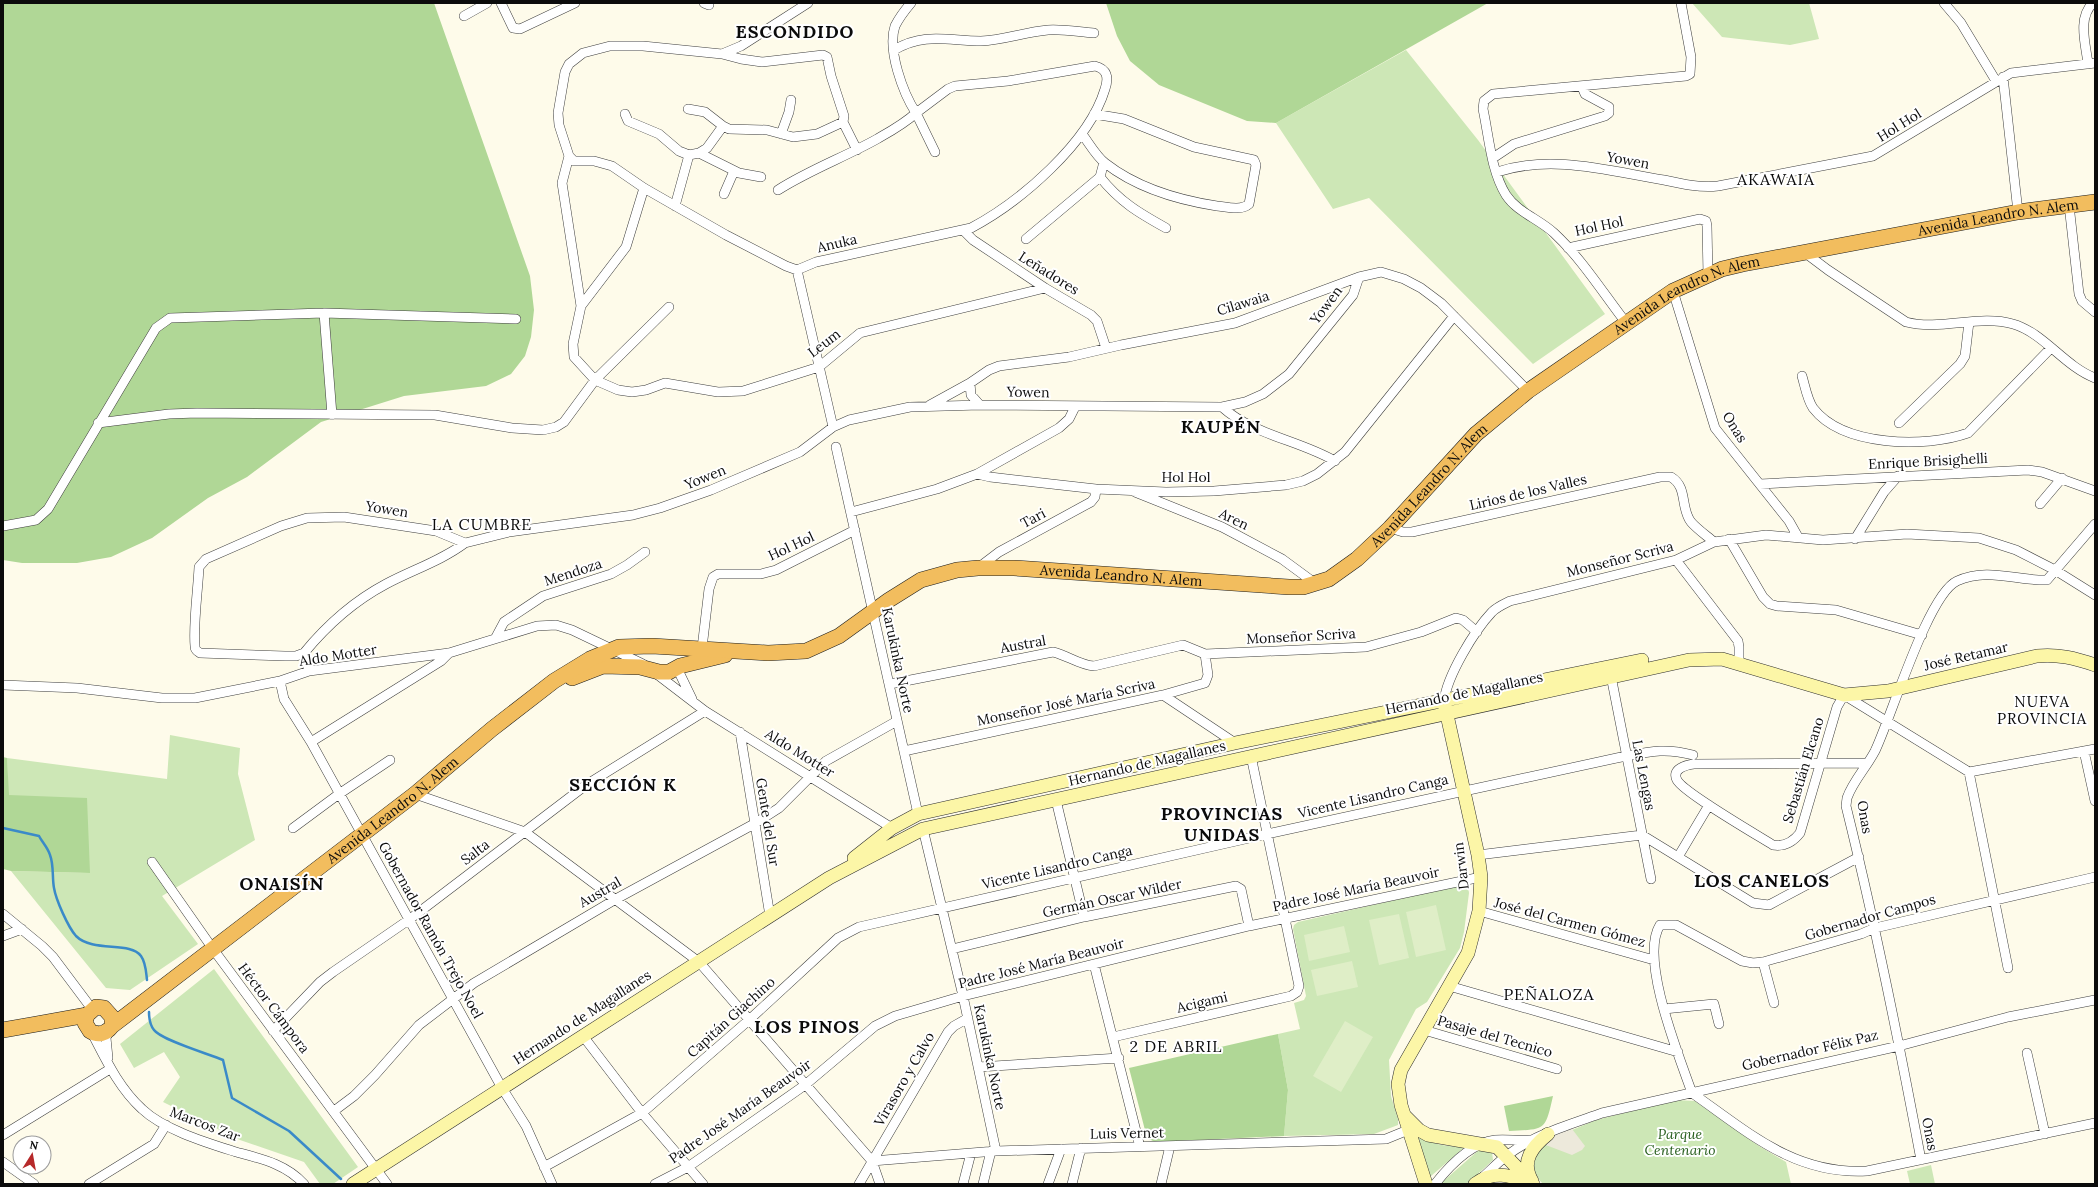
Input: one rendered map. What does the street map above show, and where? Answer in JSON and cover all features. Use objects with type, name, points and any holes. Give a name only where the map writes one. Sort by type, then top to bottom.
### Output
[{"type":"highway","name":"Avenida Leandro N. Alem","points":[[89,1021],[99,1034],[110,1028],[151,995],[415,794],[517,710],[573,668],[613,649],[652,646],[787,654],[806,651],[839,636],[889,600],[921,580],[936,575],[978,568],[1014,568],[1289,587],[1316,584],[1343,570],[1390,528],[1476,434],[1528,391],[1673,291],[1708,275],[1729,268],[1804,252],[2018,212],[2095,202]]},
{"type":"highway","points":[[647,668],[642,655],[652,646]]},
{"type":"highway","points":[[673,648],[679,656],[678,667]]},
{"type":"highway","name":"Avenida Leandro N. Alem","points":[[517,710],[574,677],[603,666],[647,668],[669,672],[678,667],[720,655],[746,652]]},
{"type":"highway","name":"Avenida Leandro N. Alem","points":[[3,1030],[40,1024],[89,1021],[100,1007],[107,1010],[151,995]]},
{"type":"highway","points":[[107,1010],[112,1017],[110,1028]]},
{"type":"main road","name":"José Retamar","points":[[1844,695],[1878,693],[1901,684],[2036,649],[2052,647],[2095,656]]},
{"type":"main road","name":"Hernando de Magallanes","points":[[353,1184],[829,878],[923,829],[1251,756],[1445,707],[1666,656],[1707,651],[1847,687],[1901,684]]},
{"type":"main road","name":"José Retamar","points":[[1901,684],[2052,654],[2065,656],[2095,665]]},
{"type":"main road","name":"Hernando de Magallanes","points":[[829,878],[892,828],[918,814],[1235,743],[1445,707],[1689,660],[1739,659],[1844,695]]},
{"type":"main road","name":"Darwin","points":[[1426,1184],[1398,1094],[1399,1078],[1407,1058],[1468,953],[1479,911],[1481,877],[1478,855],[1445,707]]},
{"type":"main road","points":[[1403,1113],[1411,1123],[1428,1135],[1454,1141],[1481,1143],[1497,1147],[1507,1155],[1533,1184]]},
{"type":"main road","points":[[1533,1184],[1528,1171],[1529,1156],[1532,1149],[1548,1134]]},
{"type":"main road","points":[[1478,1182],[1502,1174],[1533,1184]]},
{"type":"street","points":[[464,16],[486,3]]},
{"type":"street","points":[[501,3],[513,28],[520,30],[575,3]]},
{"type":"street","points":[[722,54],[741,46],[808,3]]},
{"type":"street","points":[[911,3],[896,26],[894,34],[894,50],[906,98],[916,113],[935,152]]},
{"type":"street","points":[[1626,324],[1568,248],[1552,232],[1515,205],[1507,196],[1493,158],[1483,109],[1484,101],[1487,97],[1494,94],[1582,87],[1686,76],[1690,74],[1691,57],[1681,3]]},
{"type":"street","points":[[1944,3],[1961,23],[1999,79],[2018,212]]},
{"type":"street","points":[[2091,64],[2083,21],[2085,12],[2093,3]]},
{"type":"street","points":[[894,50],[914,40],[929,38],[981,41],[1010,38],[1049,30],[1094,34]]},
{"type":"street","points":[[833,427],[797,270],[740,242],[675,206],[644,188],[612,166],[594,161],[574,161],[569,156],[559,125],[558,113],[565,72],[575,58],[583,53],[610,46],[643,46],[722,54],[762,62],[823,55],[827,57],[831,76],[844,116],[844,122],[857,150]]},
{"type":"street","name":"Hol Hol","points":[[1707,187],[1874,156],[1999,79],[2019,72],[2091,64]]},
{"type":"street","name":"Anuka","points":[[797,270],[816,262],[964,231],[989,219],[1047,172],[1082,134],[1094,114],[1108,82],[1107,73],[1102,68],[1095,66],[1008,82],[955,86],[948,89],[916,113]]},
{"type":"street","points":[[1493,158],[1514,144],[1605,116],[1609,113],[1609,107],[1585,94],[1582,87]]},
{"type":"street","points":[[781,134],[789,112],[791,100]]},
{"type":"street","points":[[688,109],[705,112],[729,129],[767,130],[793,137],[809,136],[844,122]]},
{"type":"street","points":[[778,190],[792,181],[857,150],[906,123],[916,113]]},
{"type":"street","points":[[625,114],[628,121],[659,134],[679,151],[689,155],[699,153],[707,148],[723,126]]},
{"type":"street","points":[[1082,134],[1104,162],[1120,173],[1164,194],[1186,201],[1229,208],[1246,207],[1249,204],[1256,165],[1254,160],[1194,147],[1124,120],[1094,114]]},
{"type":"street","points":[[699,153],[734,171],[761,177]]},
{"type":"street","points":[[675,206],[689,155]]},
{"type":"street","points":[[569,156],[562,183],[581,306],[573,344],[574,357],[595,380]]},
{"type":"street","points":[[1026,238],[1100,177],[1104,162]]},
{"type":"street","name":"Yowen","points":[[1497,172],[1509,168],[1566,163],[1707,187]]},
{"type":"street","points":[[724,194],[734,171]]},
{"type":"street","points":[[1100,177],[1120,199],[1133,210],[1166,228]]},
{"type":"street","points":[[581,306],[626,247],[644,188]]},
{"type":"street","points":[[2068,205],[2079,294],[2082,301],[2095,312]]},
{"type":"street","name":"Hol Hol","points":[[1568,248],[1700,219],[1706,221],[1708,275]]},
{"type":"street","name":"Leñadores","points":[[964,231],[973,240],[1045,288],[1091,315],[1097,321],[1106,348]]},
{"type":"street","points":[[1804,252],[1828,270],[1906,322],[1920,325],[1997,321],[2013,324],[2030,331],[2050,349],[2076,368],[2095,378]]},
{"type":"street","name":"Cilawaia","points":[[929,405],[970,383],[989,370],[999,366],[1069,357],[1106,348],[1240,322],[1359,277],[1381,272],[1404,278],[1421,288],[1454,316],[1528,391]]},
{"type":"street","name":"Yowen","points":[[304,653],[296,656],[285,656],[200,653],[197,651],[195,648],[195,634],[199,567],[202,563],[206,559],[282,526],[312,517],[344,517],[436,531],[465,544],[509,532],[633,515],[660,508],[712,490],[800,452],[833,427],[848,420],[910,407],[929,405],[980,405],[1075,407],[1222,407],[1245,402],[1263,394],[1289,374],[1352,295],[1359,277]]},
{"type":"street","name":"Leum","points":[[595,380],[618,390],[632,392],[646,390],[665,383],[718,392],[743,391],[819,367],[860,333],[1045,288]]},
{"type":"street","name":"Onas","points":[[1673,291],[1716,428],[1789,521],[1798,537]]},
{"type":"street","points":[[98,423],[169,414],[197,413],[332,415],[435,414],[512,428],[543,430],[556,427],[564,422],[595,380],[669,307]]},
{"type":"street","points":[[324,313],[332,415]]},
{"type":"street","points":[[3,526],[36,520],[43,516],[156,328],[170,318],[324,313],[516,319]]},
{"type":"street","name":"Hol Hol","points":[[977,474],[990,477],[1096,489],[1132,490],[1214,491],[1286,485],[1303,481],[1317,474],[1345,452],[1454,316]]},
{"type":"street","points":[[1899,423],[1960,364],[1965,356],[1968,322]]},
{"type":"street","points":[[1802,376],[1813,408],[1841,429],[1872,439],[1913,442],[1956,437],[1968,433],[2050,349]]},
{"type":"street","points":[[970,383],[971,395],[980,405]]},
{"type":"street","points":[[851,512],[937,489],[977,474],[1059,428],[1069,419],[1075,407]]},
{"type":"street","points":[[1222,407],[1240,422],[1320,452],[1335,461]]},
{"type":"street","name":"Karukinka Norte","points":[[836,447],[918,814]]},
{"type":"street","name":"Enrique Brisighelli","points":[[1760,484],[2028,470],[2042,472],[2062,478],[2095,491]]},
{"type":"street","points":[[1855,539],[1884,492],[1898,476]]},
{"type":"street","name":"Lirios de los Valles","points":[[1390,528],[1404,532],[1412,532],[1660,477],[1671,477],[1681,486],[1687,515],[1691,522],[1714,542]]},
{"type":"street","points":[[2040,504],[2062,478]]},
{"type":"street","name":"Tari","points":[[978,568],[999,552],[1091,502],[1095,498],[1096,489]]},
{"type":"street","name":"Aren","points":[[1132,490],[1222,527],[1282,559],[1316,584]]},
{"type":"street","points":[[2055,570],[2095,524]]},
{"type":"street","name":"Hol Hol","points":[[702,648],[708,589],[713,577],[718,574],[761,574],[776,570],[855,530]]},
{"type":"street","name":"Monseñor Scriva","points":[[1204,654],[1366,647],[1421,632],[1456,618],[1463,620],[1477,632],[1492,612],[1510,601],[1676,560],[1714,542],[1766,535],[1823,540],[1855,539],[1907,534],[1979,538],[2016,550],[2055,570],[2095,595]]},
{"type":"street","points":[[1729,539],[1763,598],[1770,604],[1777,606],[1836,610],[1922,635]]},
{"type":"street","points":[[309,671],[304,653],[319,634],[355,604],[385,584],[452,553],[465,544]]},
{"type":"street","name":"Mendoza","points":[[496,637],[504,622],[543,596],[610,574],[628,565],[645,552]]},
{"type":"street","points":[[1676,560],[1738,641],[1739,659]]},
{"type":"street","name":"Onas","points":[[1921,1160],[1875,928],[1846,806],[1846,798],[1868,763],[1922,635],[1944,590],[1955,582],[1967,577],[1986,574],[2047,580],[2055,570]]},
{"type":"street","name":"Aldo Motter","points":[[3,685],[77,688],[162,698],[195,698],[280,681],[309,671],[449,653],[496,637],[537,626],[556,625],[572,630],[613,649],[647,668],[706,711],[892,828]]},
{"type":"street","name":"Darwin","points":[[1445,707],[1445,688],[1451,674],[1477,632]]},
{"type":"street","name":"Austral","points":[[890,684],[1053,652],[1062,654],[1086,665],[1094,666],[1183,645],[1204,654]]},
{"type":"street","points":[[310,742],[441,660],[449,653]]},
{"type":"street","name":"Monseñor José María Scriva","points":[[904,751],[1163,695],[1205,683],[1208,675],[1204,654]]},
{"type":"street","name":"Aldo Motter","points":[[678,667],[694,702]]},
{"type":"street","name":"Las Lengas","points":[[1611,676],[1651,879]]},
{"type":"street","name":"Gobernador Ramón Trejo Noel","points":[[280,681],[284,699],[310,742],[454,997],[502,1088],[526,1126],[552,1184]]},
{"type":"street","points":[[1163,695],[1235,743]]},
{"type":"street","name":"Hernando de Magallanes","points":[[1844,695],[1969,772]]},
{"type":"street","name":"Sebastián Elcano","points":[[1820,763],[1694,764],[1679,769],[1676,773],[1676,780],[1709,805],[1774,845],[1781,846],[1790,843],[1800,833],[1837,707],[1844,695]]},
{"type":"street","name":"Salta","points":[[273,1032],[320,982],[410,919],[586,785],[706,711]]},
{"type":"street","name":"Austral","points":[[334,1111],[354,1096],[375,1075],[420,1025],[454,997],[474,983],[616,899],[754,824],[779,808],[826,761],[897,721]]},
{"type":"street","name":"Gente del Sur","points":[[740,732],[770,916]]},
{"type":"street","points":[[2008,968],[1969,772],[2095,749]]},
{"type":"street","name":"Vicente Lisandro Canga","points":[[942,908],[1267,834],[1626,756],[1659,750],[1674,750],[1693,755]]},
{"type":"street","points":[[2084,751],[2095,801]]},
{"type":"street","points":[[1251,756],[1285,920]]},
{"type":"street","points":[[293,828],[339,794],[390,760]]},
{"type":"street","points":[[1820,763],[1868,763]]},
{"type":"street","points":[[415,794],[525,832],[699,962],[872,1161],[880,1184]]},
{"type":"street","points":[[1056,800],[1084,917]]},
{"type":"street","points":[[1678,857],[1709,805]]},
{"type":"street","name":"Karukinka Norte","points":[[923,829],[968,1018],[994,1151]]},
{"type":"street","points":[[1478,855],[1642,836],[1753,903],[1761,905],[1769,905],[1859,857]]},
{"type":"street","name":"Héctor Cámpora","points":[[152,862],[273,1032],[377,1168],[387,1184]]},
{"type":"street","name":"Padre José María Beauvoir","points":[[655,1184],[688,1167],[805,1085],[883,1021],[963,996],[1249,926],[1285,920],[1481,877]]},
{"type":"street","name":"Gobernador Campos","points":[[1654,960],[1653,942],[1655,933],[1660,925],[1676,925],[1742,961],[1763,962],[1861,934],[1875,928],[1994,899],[2095,877]]},
{"type":"street","name":"Germán Oscar Wilder","points":[[952,949],[1084,917],[1236,886],[1241,889],[1249,926]]},
{"type":"street","name":"Capitán Giachino","points":[[544,1167],[642,1113],[847,932],[858,927],[942,908]]},
{"type":"street","name":"José del Carmen Gómez","points":[[1479,911],[1654,960]]},
{"type":"street","name":"Marcos Zar","points":[[3,914],[22,929],[53,958],[89,1021],[110,1069],[142,1110],[166,1125],[222,1147],[274,1163],[296,1175],[304,1184]]},
{"type":"street","name":"Acigami","points":[[1113,1038],[1291,996],[1297,992],[1299,986],[1285,920]]},
{"type":"street","points":[[3,936],[22,929]]},
{"type":"street","points":[[1654,960],[1664,1009],[1692,1093],[1774,1149],[1794,1160],[1815,1167],[1854,1172],[1921,1160],[2095,1123]]},
{"type":"street","points":[[1763,962],[1774,1003]]},
{"type":"street","points":[[1094,964],[1119,1058],[1140,1147]]},
{"type":"street","points":[[1449,986],[1678,1052]]},
{"type":"street","name":"Gobernador Félix Paz","points":[[1478,1182],[1507,1155],[1535,1139],[1602,1113],[1899,1046],[2008,1017],[2095,1000]]},
{"type":"street","points":[[1664,1009],[1714,1004],[1719,1024]]},
{"type":"street","name":"Virasoro y Calvo","points":[[872,1161],[948,1032],[968,1018]]},
{"type":"street","name":"Marcos Zar","points":[[110,1028],[106,1049],[110,1069]]},
{"type":"street","name":"Pasaje del Tecnico","points":[[1424,1030],[1558,1068]]},
{"type":"street","points":[[583,1036],[642,1113],[703,1184]]},
{"type":"street","points":[[2026,1053],[2045,1134]]},
{"type":"street","points":[[978,1067],[1119,1058]]},
{"type":"street","points":[[3,1135],[110,1069]]},
{"type":"street","points":[[89,1184],[154,1144],[166,1125]]},
{"type":"street","name":"Luis Vernet","points":[[872,1161],[994,1151],[1386,1139],[1408,1130]]},
{"type":"street","name":"Gobernador Félix Paz","points":[[1435,1184],[1465,1154],[1481,1143],[1496,1140],[1535,1139]]},
{"type":"street","points":[[1161,1184],[1170,1146]]},
{"type":"street","points":[[1072,1184],[1081,1148]]},
{"type":"street","points":[[1048,1184],[1062,1149]]},
{"type":"street","points":[[983,1184],[994,1151]]},
{"type":"street","points":[[963,1184],[972,1153]]},
{"type":"street","points":[[859,1184],[872,1161]]},
{"type":"street","points":[[3,1162],[34,1184]]},
{"type":"green space","points":[[3,3],[434,3],[530,276],[534,310],[531,337],[525,356],[511,374],[486,386],[404,396],[321,422],[247,477],[208,498],[152,538],[111,557],[77,563],[22,563],[3,560]]},
{"type":"green space","points":[[1106,3],[1488,3],[1276,123],[1247,121],[1159,85],[1130,61],[1117,36]]},
{"type":"green space","points":[[1692,3],[1809,3],[1819,39],[1790,45],[1722,37]]},
{"type":"green space","points":[[1406,50],[1478,140],[1605,314],[1533,364],[1369,198],[1333,209],[1276,123]]},
{"type":"green space","points":[[170,735],[240,748],[238,774],[255,840],[162,896],[198,944],[130,990],[106,988],[11,871],[90,873],[8,795],[7,758],[167,779]]},
{"type":"green space","points":[[3,757],[7,758],[9,795],[87,798],[90,873],[11,871],[3,869]]},
{"type":"green space","points":[[1461,885],[1468,886],[1469,893],[1464,932],[1460,948],[1427,1002],[1416,1009],[1389,1060],[1391,1096],[1398,1119],[1398,1125],[1374,1134],[1284,1136],[1288,1090],[1278,1034],[1300,1029],[1294,1003],[1304,1000],[1306,996],[1293,929],[1294,925],[1298,922]]},
{"type":"green space","points":[[1436,905],[1446,950],[1416,957],[1406,912]]},
{"type":"green space","points":[[1399,914],[1409,958],[1379,965],[1369,920]]},
{"type":"green space","points":[[1344,926],[1350,952],[1309,961],[1304,935]]},
{"type":"green space","points":[[1352,961],[1358,987],[1317,996],[1311,970]]},
{"type":"green space","points":[[214,969],[358,1167],[333,1184],[320,1184],[304,1162],[240,1140],[163,1102],[180,1077],[164,1052],[134,1068],[120,1044]]},
{"type":"green space","points":[[1345,1021],[1373,1037],[1341,1092],[1313,1076]]},
{"type":"green space","points":[[1278,1034],[1288,1090],[1284,1136],[1155,1142],[1147,1138],[1129,1068]]},
{"type":"green space","points":[[1553,1096],[1548,1116],[1542,1126],[1537,1129],[1509,1131],[1504,1106]]},
{"type":"green space","name":"Parque Centenario","points":[[1676,1100],[1695,1101],[1759,1146],[1786,1162],[1791,1184],[1543,1184],[1536,1175],[1533,1159],[1548,1140],[1596,1120]]},
{"type":"green space","points":[[1418,1136],[1441,1145],[1466,1146],[1431,1176],[1429,1175]]},
{"type":"green space","points":[[1480,1149],[1492,1152],[1493,1160],[1467,1184],[1440,1184]]},
{"type":"green space","points":[[1931,1165],[1935,1184],[1910,1184],[1907,1171]]},
{"type":"shaded area","points":[[1569,1125],[1585,1146],[1582,1150],[1572,1155],[1538,1142]]},
{"type":"waterway","points":[[3,828],[39,836],[48,850],[51,859],[53,884],[57,899],[66,920],[76,936],[83,941],[92,944],[129,949],[136,952],[141,956],[144,962],[147,980]]},
{"type":"waterway","points":[[149,1012],[152,1026],[158,1034],[223,1060],[232,1098],[289,1131],[341,1179]]},
{"type":"district","name":"ESCONDIDO","points":[[795,32]]},
{"type":"district","name":"AKAWAIA","points":[[1776,179]]},
{"type":"district","name":"KAUPÉN","points":[[1221,427]]},
{"type":"district","name":"LA CUMBRE","points":[[482,524]]},
{"type":"district","name":"NUEVA PROVINCIA","points":[[2042,710]]},
{"type":"district","name":"SECCIÓN K","points":[[623,785]]},
{"type":"district","name":"PROVINCIAS UNIDAS","points":[[1222,824]]},
{"type":"district","name":"LOS CANELOS","points":[[1762,881]]},
{"type":"district","name":"ONAISÍN","points":[[282,884]]},
{"type":"district","name":"PEÑALOZA","points":[[1549,994]]},
{"type":"district","name":"LOS PINOS","points":[[807,1027]]},
{"type":"district","name":"2 DE ABRIL","points":[[1176,1046]]}]
